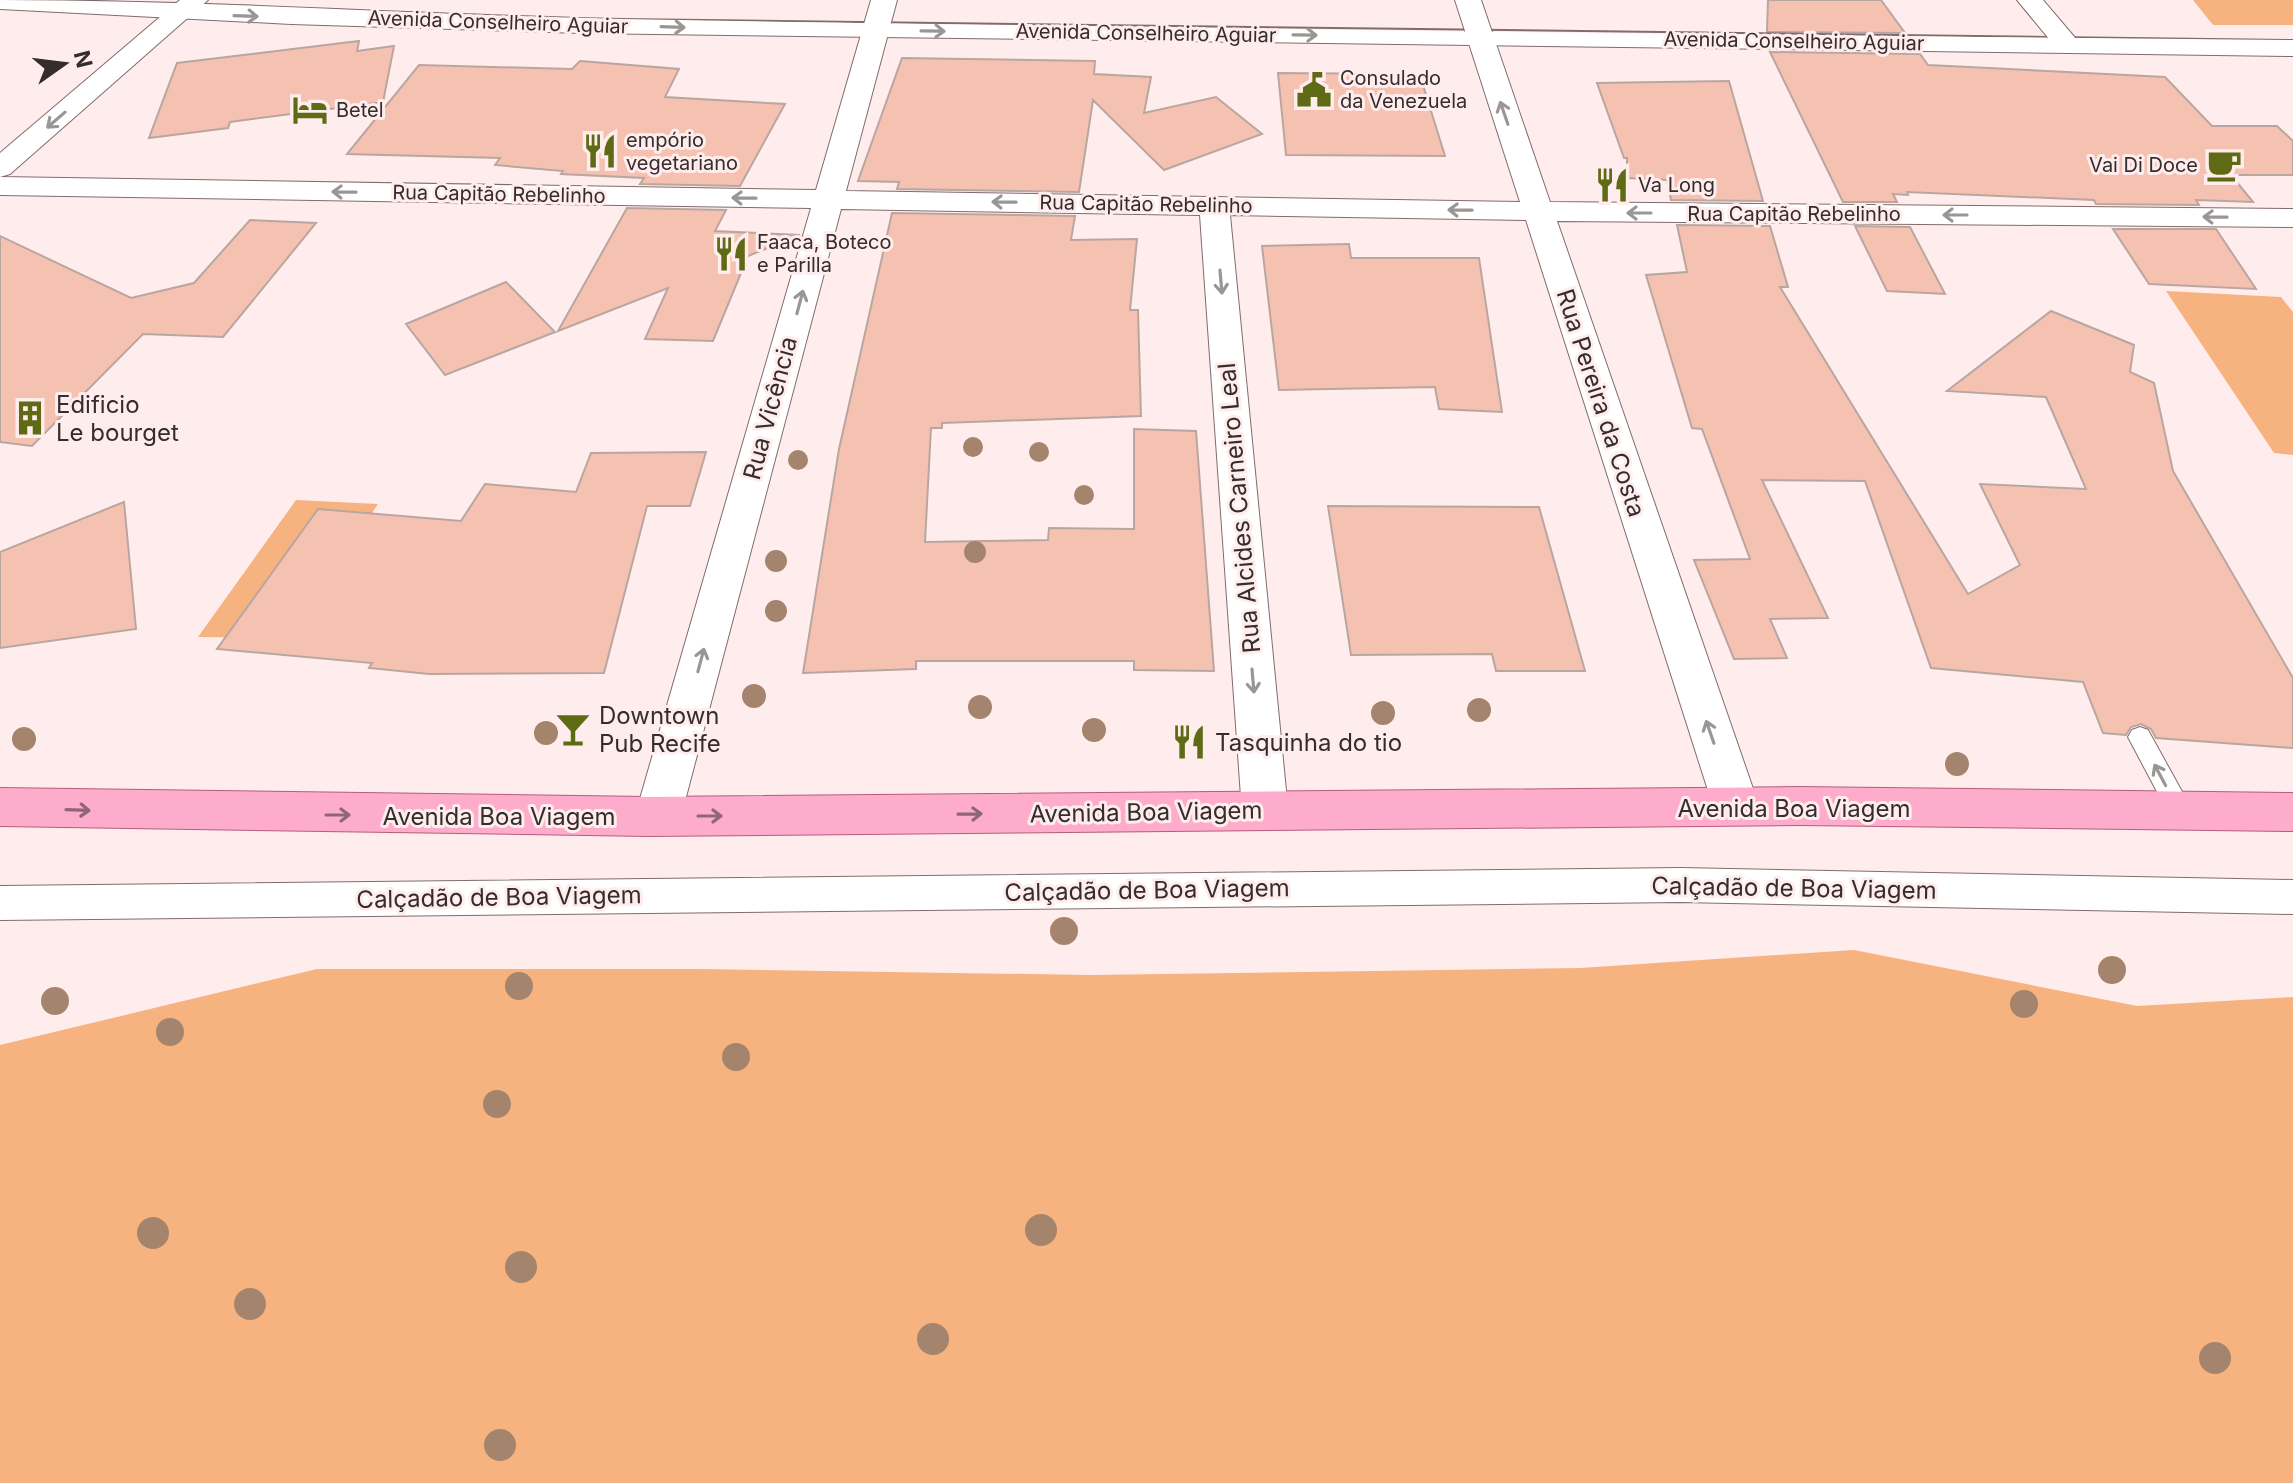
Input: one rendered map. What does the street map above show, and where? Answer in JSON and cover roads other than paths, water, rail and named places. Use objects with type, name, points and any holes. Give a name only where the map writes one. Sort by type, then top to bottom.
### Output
[{"type":"main road","name":"Avenida Boa Viagem","points":[[0,807],[234,815],[658,816],[1736,806],[2293,812]]},
{"type":"street","name":"Rua Pereira da Costa","points":[[1468,0],[1477,36],[1736,806]]},
{"type":"street","points":[[2030,0],[2069,46]]},
{"type":"street","name":"Avenida Conselheiro Aguiar","points":[[0,1],[187,7],[880,15],[1477,36],[2293,48]]},
{"type":"street","points":[[0,168],[187,7]]},
{"type":"street","name":"Rua Vicência","points":[[658,816],[880,15]]},
{"type":"street","name":"Rua Capitão Rebelinho","points":[[0,186],[1538,211],[2293,218]]},
{"type":"street","name":"Rua Alcides Carneiro Leal","points":[[1214,205],[1265,811]]},
{"type":"street","name":"Calçadão de Boa Viagem","points":[[0,903],[1664,885],[2293,897]]},
{"type":"lane","points":[[2140,737],[2181,813]]},
{"type":"place","name":"Consulado da Venezuela","points":[[1314,90]]},
{"type":"place","name":"Betel","points":[[310,110]]},
{"type":"place","name":"empório vegetariano","points":[[600,151]]},
{"type":"place","name":"Vai Di Doce","points":[[2224,165]]},
{"type":"place","name":"Va Long","points":[[1612,185]]},
{"type":"place","name":"Faaca, Boteco e Parilla","points":[[731,254]]},
{"type":"place","name":"Edificio Le bourget","points":[[30,418]]},
{"type":"place","name":"Downtown Pub Recife","points":[[573,729]]},
{"type":"place","name":"Tasquinha do tio","points":[[1189,742]]}]
